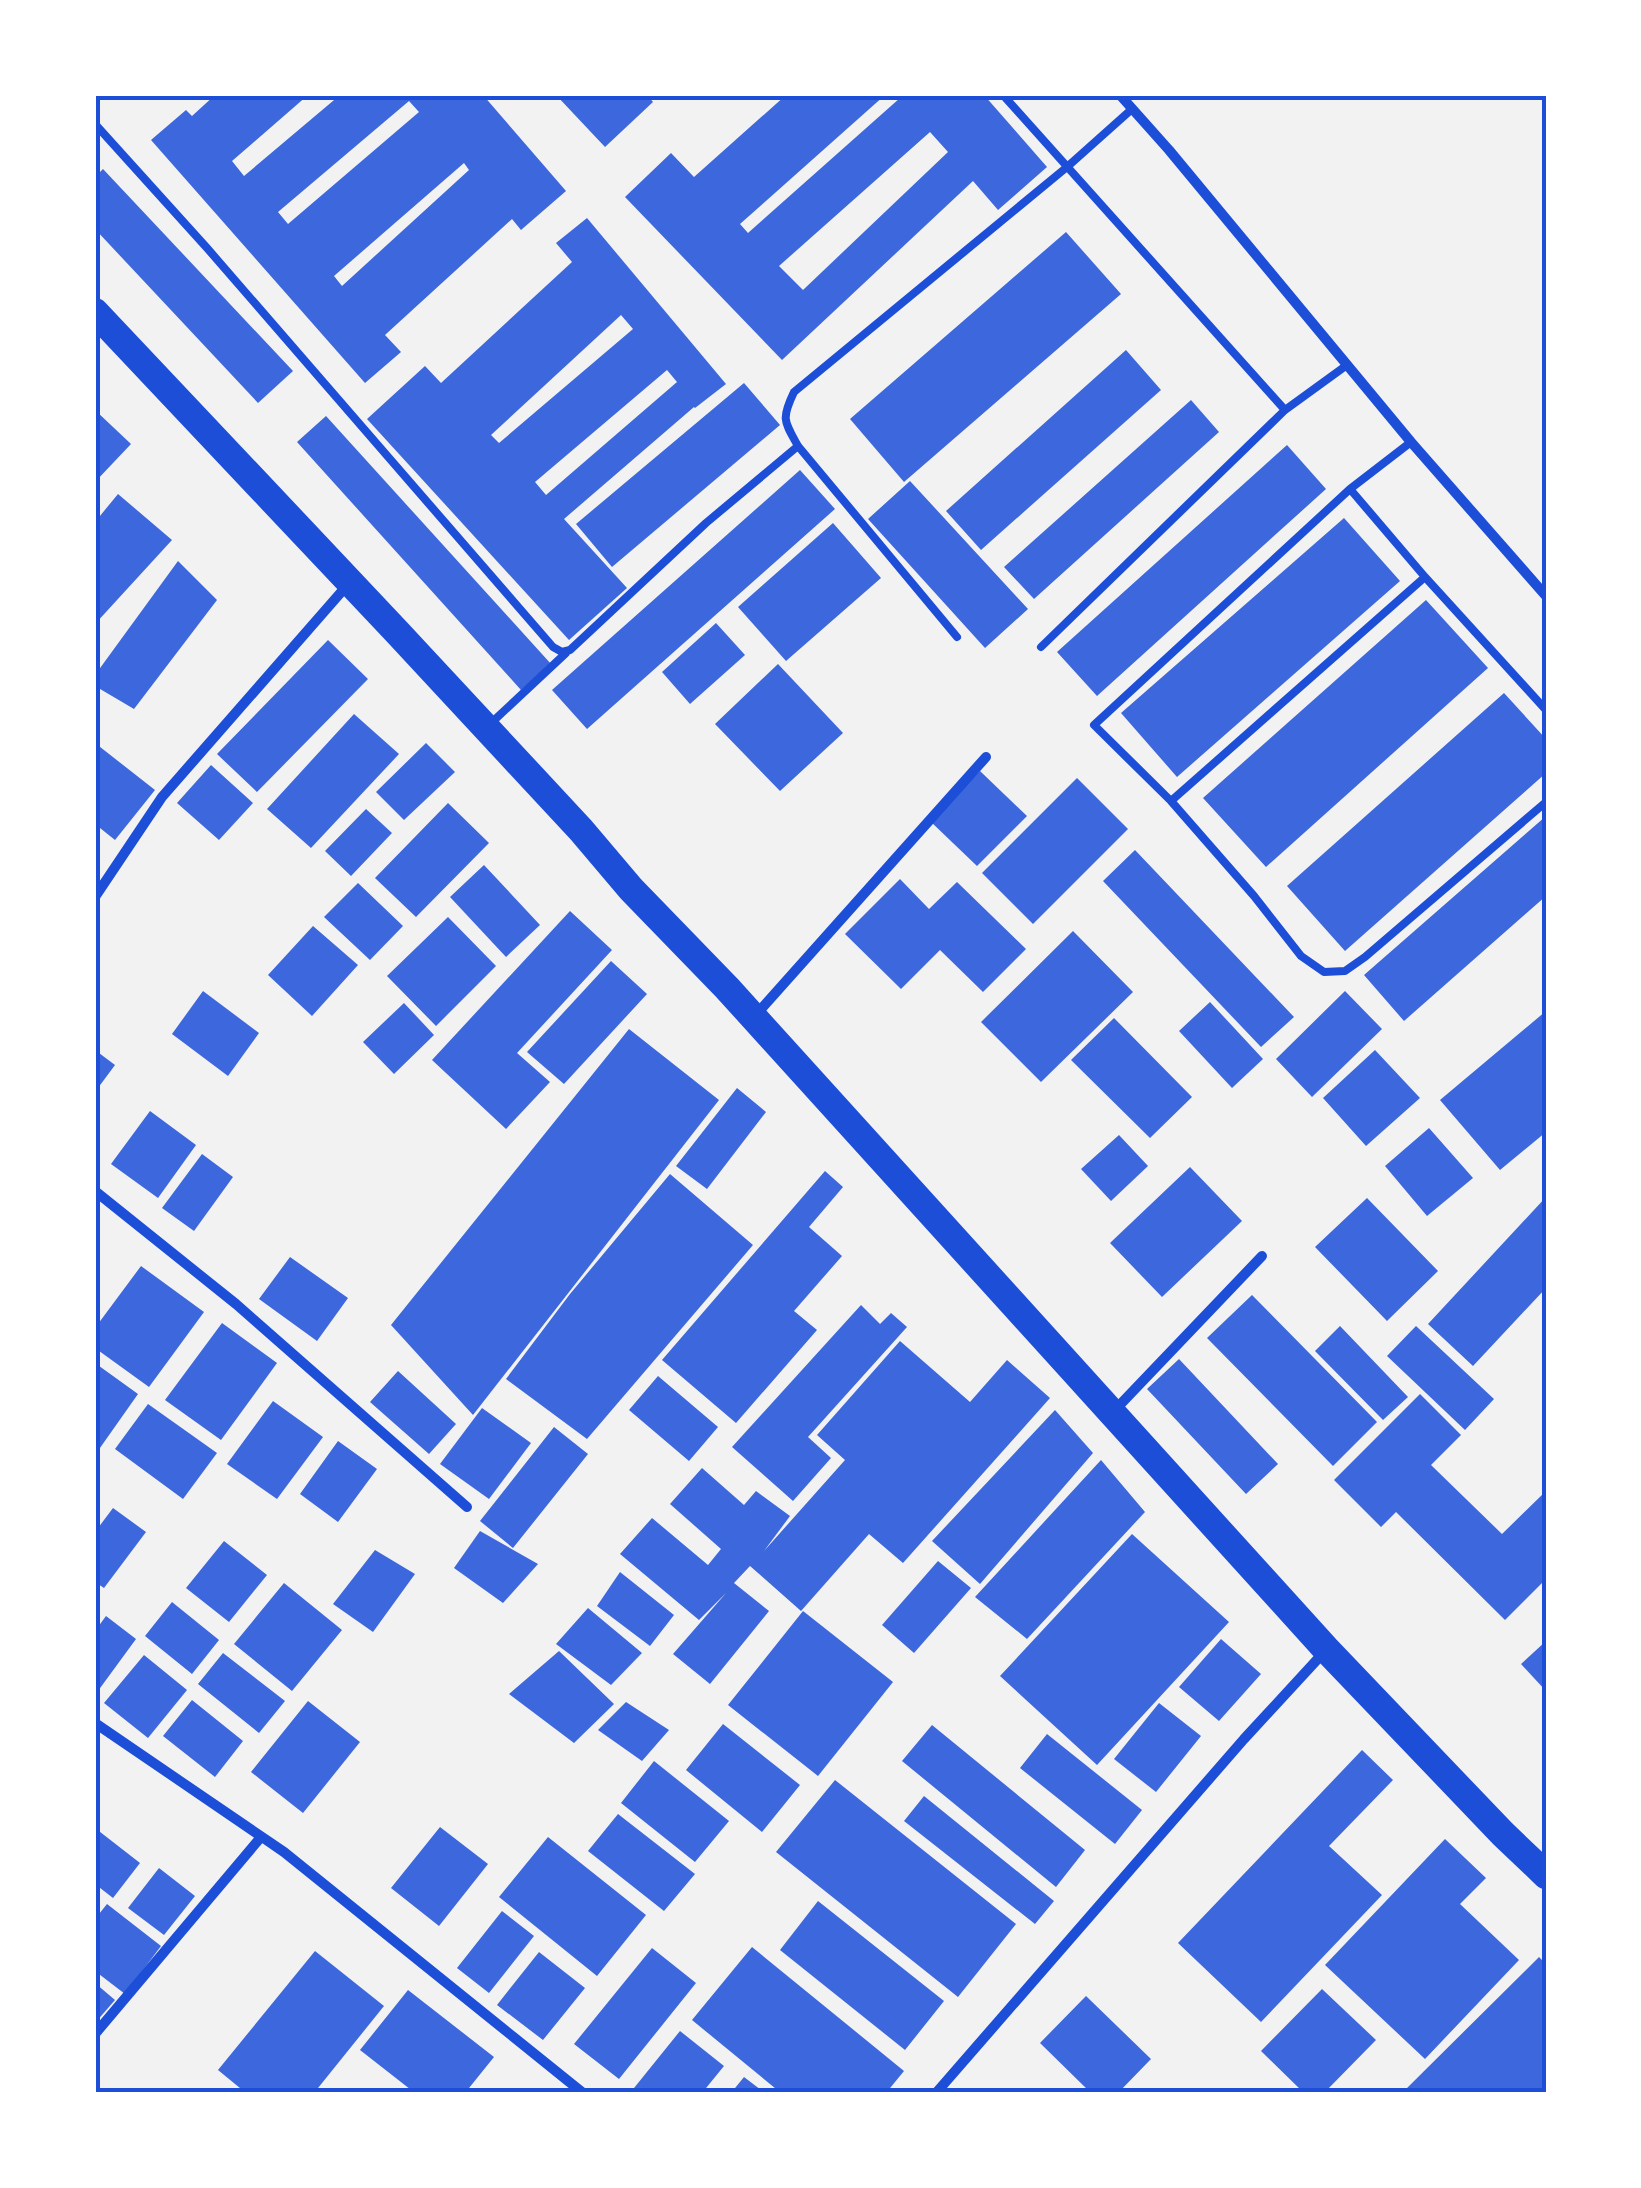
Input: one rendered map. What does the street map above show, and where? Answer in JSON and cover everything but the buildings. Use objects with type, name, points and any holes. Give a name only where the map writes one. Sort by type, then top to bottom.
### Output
[{"type":"highway","points":[[95,312],[581,830],[1326,1649],[1546,1875]]},
{"type":"highway","points":[[1503,1834],[1546,1843]]},
{"type":"street","points":[[1120,95],[1411,442],[1546,596]]},
{"type":"street","points":[[95,897],[162,797],[350,581]]},
{"type":"street","points":[[754,1018],[986,757]]},
{"type":"street","points":[[95,1191],[236,1304],[467,1507]]},
{"type":"street","points":[[1113,1412],[1262,1256]]},
{"type":"street","points":[[936,2093],[1326,1649]]},
{"type":"street","points":[[95,1723],[313,1875],[583,2093]]},
{"type":"street","points":[[95,2034],[261,1837]]},
{"type":"lane","points":[[1003,95],[1285,410]]},
{"type":"lane","points":[[957,637],[798,446],[783,420],[784,412],[794,392],[1132,109]]},
{"type":"lane","points":[[95,124],[554,647],[562,652],[570,650]]},
{"type":"lane","points":[[1041,647],[1285,410],[1347,365]]},
{"type":"lane","points":[[1411,442],[1350,488],[1094,725],[1171,801],[1301,956],[1324,972],[1344,970],[1365,958],[1546,802]]},
{"type":"lane","points":[[485,728],[706,524],[798,446]]},
{"type":"lane","points":[[1350,488],[1546,710]]},
{"type":"lane","points":[[1171,801],[1424,576]]}]
